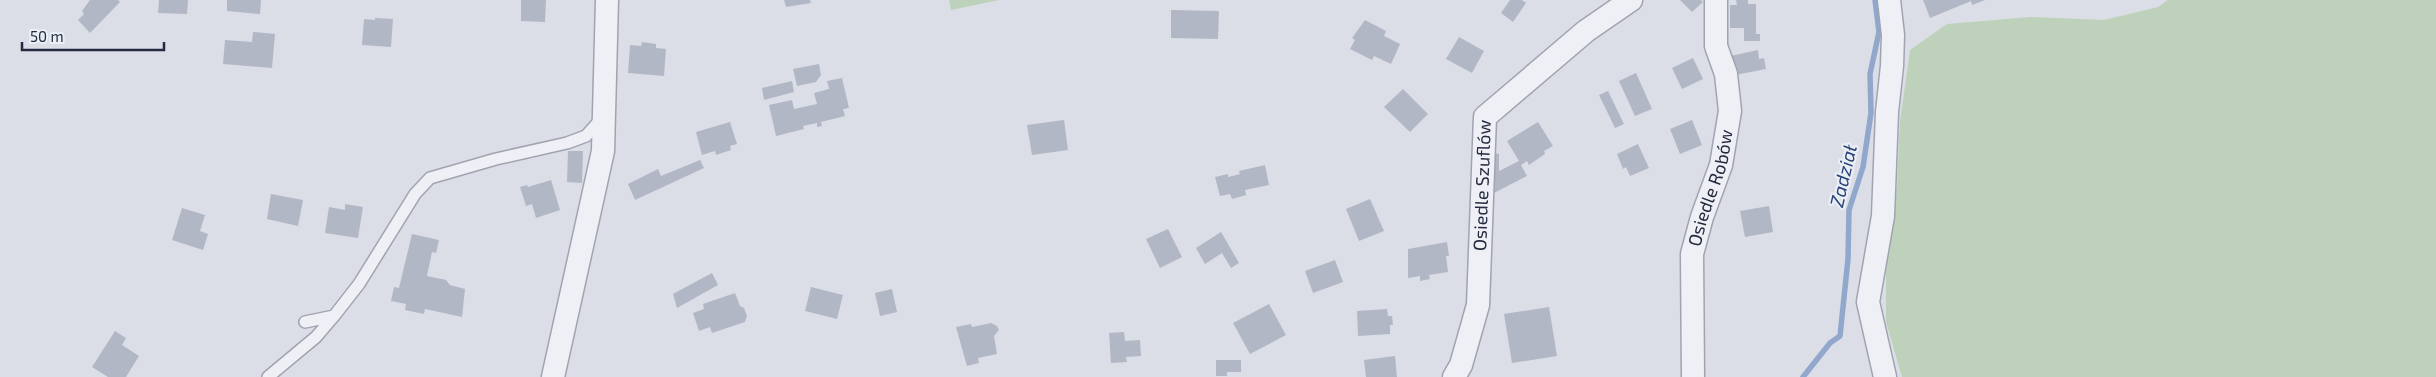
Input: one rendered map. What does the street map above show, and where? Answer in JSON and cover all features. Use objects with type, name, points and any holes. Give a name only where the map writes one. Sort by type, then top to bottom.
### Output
[{"type":"street","points":[[553,377],[603,151],[607,0]]},
{"type":"street","name":"Osiedle Szuflów","points":[[1454,377],[1461,365],[1478,305],[1485,117],[1586,31],[1632,0]]},
{"type":"street","name":"Osiedle Robów","points":[[1693,377],[1692,254],[1702,217],[1721,165],[1730,111],[1726,74],[1716,46],[1716,0]]},
{"type":"street","points":[[1886,377],[1868,302],[1883,216],[1887,112],[1893,35],[1889,0]]},
{"type":"lane","points":[[268,377],[316,337],[334,316],[359,284],[415,194],[430,178],[567,143],[586,136],[603,117]]},
{"type":"lane","points":[[305,322],[334,316]]},
{"type":"green space","points":[[949,0],[999,0],[951,10]]},
{"type":"green space","points":[[2168,0],[2436,0],[2436,377],[1902,377],[1886,322],[1886,267],[1897,188],[1900,121],[1910,50],[1947,24],[2030,17],[2104,20],[2158,7]]},
{"type":"building","points":[[90,0],[118,0],[120,2],[90,33],[78,20],[84,14],[82,11]]},
{"type":"building","points":[[159,0],[188,0],[187,14],[158,13]]},
{"type":"building","points":[[227,0],[261,0],[260,14],[227,11]]},
{"type":"building","points":[[521,0],[546,0],[545,22],[521,21]]},
{"type":"building","points":[[784,0],[810,0],[811,3],[786,7]]},
{"type":"building","points":[[1510,0],[1522,0],[1526,3],[1513,22],[1501,13]]},
{"type":"building","points":[[1680,0],[1701,0],[1703,2],[1692,12]]},
{"type":"building","points":[[1736,0],[1748,0],[1748,4],[1756,4],[1756,34],[1760,34],[1760,41],[1744,41],[1744,28],[1730,28],[1730,5],[1737,5]]},
{"type":"building","points":[[1923,0],[1985,0],[1972,5],[1971,1],[1930,18]]},
{"type":"building","points":[[1171,10],[1219,11],[1218,39],[1171,38]]},
{"type":"building","points":[[375,18],[393,19],[391,47],[362,45],[364,19],[375,20]]},
{"type":"building","points":[[1365,20],[1386,31],[1384,36],[1400,44],[1391,64],[1374,56],[1372,60],[1350,49],[1355,40],[1352,38]]},
{"type":"building","points":[[253,32],[275,34],[272,68],[223,64],[225,40],[252,42]]},
{"type":"building","points":[[1459,37],[1484,51],[1472,73],[1446,59]]},
{"type":"building","points":[[642,42],[656,44],[656,48],[666,49],[664,76],[628,73],[630,45],[641,46]]},
{"type":"building","points":[[1758,50],[1759,59],[1764,58],[1766,69],[1730,76],[1726,57]]},
{"type":"building","points":[[1693,58],[1703,79],[1682,89],[1672,68]]},
{"type":"building","points":[[819,64],[821,75],[816,82],[797,86],[793,69]]},
{"type":"building","points":[[1636,73],[1652,109],[1635,116],[1619,81]]},
{"type":"building","points":[[842,78],[849,108],[843,109],[845,116],[821,122],[822,126],[817,127],[817,123],[803,126],[804,129],[776,136],[769,105],[792,100],[794,109],[817,104],[814,93],[829,89],[827,81]]},
{"type":"building","points":[[792,81],[794,92],[764,100],[762,88]]},
{"type":"building","points":[[1403,89],[1428,114],[1410,132],[1384,107]]},
{"type":"building","points":[[1608,91],[1624,124],[1615,128],[1599,95]]},
{"type":"building","points":[[1064,120],[1068,150],[1032,155],[1027,125]]},
{"type":"building","points":[[1692,120],[1702,145],[1680,154],[1670,129]]},
{"type":"building","points":[[730,122],[737,144],[730,146],[731,150],[716,155],[715,151],[702,155],[696,132]]},
{"type":"building","points":[[1538,122],[1553,146],[1544,151],[1545,154],[1529,165],[1527,161],[1521,165],[1527,176],[1490,195],[1491,152],[1499,154],[1499,171],[1519,161],[1507,141]]},
{"type":"building","points":[[1638,144],[1649,168],[1630,176],[1626,167],[1623,169],[1617,154]]},
{"type":"building","points":[[568,151],[583,151],[582,183],[567,182]]},
{"type":"building","points":[[700,160],[704,168],[635,200],[628,184],[658,169],[661,176]]},
{"type":"building","points":[[1265,165],[1269,185],[1245,190],[1246,195],[1232,199],[1230,194],[1220,196],[1215,177],[1228,174],[1228,177],[1240,174],[1239,171]]},
{"type":"building","points":[[551,180],[560,210],[536,218],[532,204],[526,206],[520,187],[527,185],[528,187]]},
{"type":"building","points":[[271,194],[303,200],[298,226],[267,219]]},
{"type":"building","points":[[1370,199],[1384,231],[1359,241],[1346,209]]},
{"type":"building","points":[[345,204],[363,207],[358,238],[325,233],[329,207],[345,210]]},
{"type":"building","points":[[1769,206],[1773,232],[1745,237],[1740,211]]},
{"type":"building","points":[[182,208],[205,215],[200,231],[208,234],[203,250],[172,240]]},
{"type":"building","points":[[1168,229],[1182,257],[1160,268],[1146,239]]},
{"type":"building","points":[[1221,232],[1239,263],[1231,268],[1222,253],[1205,264],[1196,248]]},
{"type":"building","points":[[412,234],[439,240],[436,253],[432,252],[427,276],[446,280],[450,285],[465,289],[462,317],[425,309],[424,314],[405,310],[406,304],[391,301],[394,287],[399,288]]},
{"type":"building","points":[[1447,242],[1449,256],[1446,256],[1448,272],[1429,275],[1430,279],[1420,281],[1420,276],[1408,278],[1408,249]]},
{"type":"building","points":[[1335,260],[1343,282],[1313,293],[1305,271]]},
{"type":"building","points":[[712,273],[718,285],[677,308],[673,294]]},
{"type":"building","points":[[811,287],[843,295],[837,319],[805,311]]},
{"type":"building","points":[[892,289],[897,312],[880,316],[875,293]]},
{"type":"building","points":[[735,293],[740,306],[744,308],[747,316],[745,322],[712,333],[710,327],[699,331],[693,313],[704,309],[703,304]]},
{"type":"building","points":[[1269,304],[1286,335],[1250,354],[1233,323]]},
{"type":"building","points":[[1549,307],[1557,356],[1512,363],[1504,314]]},
{"type":"building","points":[[1387,309],[1388,316],[1392,316],[1393,325],[1390,325],[1390,334],[1358,336],[1357,311]]},
{"type":"building","points":[[991,323],[997,326],[999,330],[994,336],[997,354],[978,358],[979,363],[967,366],[956,327],[971,324],[972,327]]},
{"type":"building","points":[[115,331],[126,338],[122,345],[139,356],[126,377],[108,377],[92,367]]},
{"type":"building","points":[[1124,332],[1125,341],[1140,340],[1141,356],[1126,357],[1127,362],[1111,363],[1109,333]]},
{"type":"building","points":[[1395,356],[1397,377],[1366,377],[1364,360]]},
{"type":"building","points":[[1216,360],[1241,360],[1241,372],[1227,372],[1227,376],[1216,376]]},
{"type":"waterway","name":"Zadział","points":[[1803,377],[1830,343],[1840,336],[1848,259],[1849,210],[1863,167],[1871,113],[1870,74],[1879,32],[1875,0]]}]
